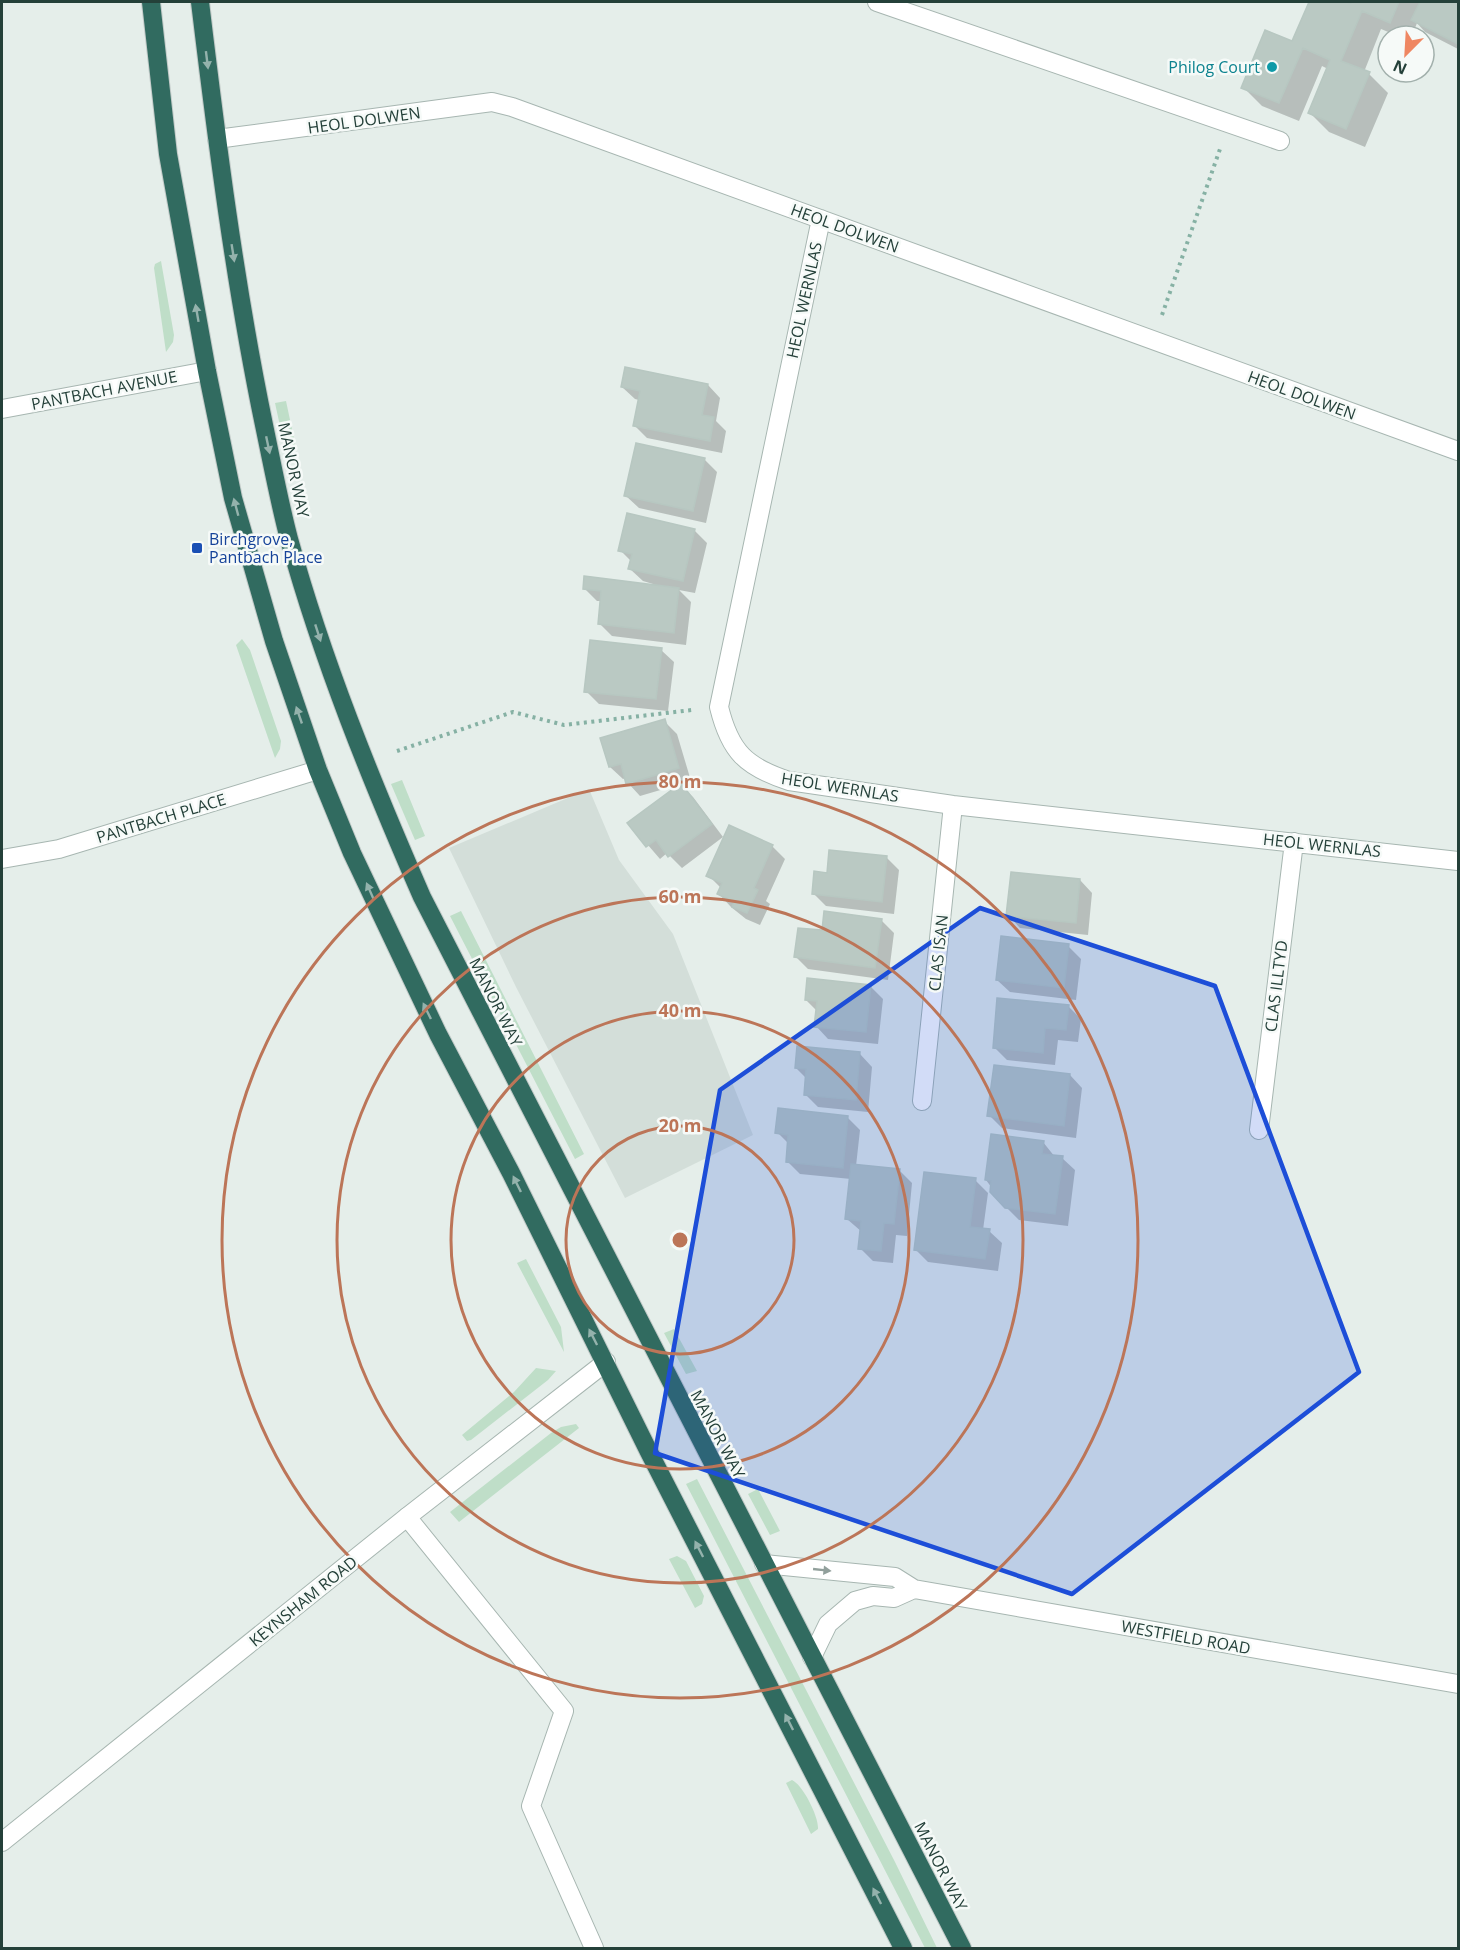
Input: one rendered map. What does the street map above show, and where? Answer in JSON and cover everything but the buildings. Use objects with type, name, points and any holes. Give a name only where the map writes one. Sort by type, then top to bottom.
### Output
[{"type":"highway","points":[[151,2],[168,154],[207,371],[233,498],[274,641],[318,770],[352,853],[394,945],[606,1362],[658,1470],[903,1948]]},
{"type":"highway","name":"MANOR WAY","points":[[200,2],[243,316],[289,537],[322,646],[347,715],[422,897],[962,1948]]},
{"type":"street","points":[[877,2],[1280,141]]},
{"type":"street","name":"HEOL DOLWEN","points":[[217,139],[492,102],[512,107],[1458,452]]},
{"type":"street","name":"HEOL WERNLAS","points":[[821,219],[719,707],[724,730],[737,752],[763,772],[789,781],[954,805],[1458,861]]},
{"type":"street","name":"PANTBACH AVENUE","points":[[2,409],[207,371]]},
{"type":"street","name":"PANTBACH PLACE","points":[[2,859],[59,849],[318,770]]},
{"type":"street","name":"CLAS ISAN","points":[[922,1101],[954,805]]},
{"type":"street","name":"CLAS ILLTYD","points":[[1259,1130],[1294,842]]},
{"type":"street","name":"KEYNSHAM ROAD","points":[[2,1842],[407,1517],[606,1362]]},
{"type":"street","points":[[407,1517],[564,1711],[531,1806],[594,1948]]},
{"type":"street","name":"WESTFIELD ROAD","points":[[764,1564],[895,1577],[914,1589],[1458,1684]]},
{"type":"street","name":"WESTFIELD ROAD","points":[[812,1657],[828,1624],[855,1601],[873,1596],[894,1598],[914,1589]]},
{"type":"path","points":[[1152,341],[1229,124]]},
{"type":"path","points":[[397,751],[513,712],[564,725],[719,707]]},
{"type":"highlighted area","points":[[980,908],[1215,986],[1359,1372],[1072,1594],[655,1453],[720,1090]]},
{"type":"shaded area","points":[[589,789],[619,860],[673,934],[753,1135],[625,1198],[516,987],[449,848]]},
{"type":"green space","points":[[161,261],[174,335],[173,342],[166,352],[154,268],[155,264]]},
{"type":"green space","points":[[286,401],[296,448],[285,449],[275,403]]},
{"type":"green space","points":[[242,639],[250,650],[281,741],[275,758],[236,645]]},
{"type":"green space","points":[[402,780],[425,836],[415,840],[391,784]]},
{"type":"green space","points":[[461,911],[584,1154],[575,1159],[450,916]]},
{"type":"green space","points":[[526,1259],[561,1327],[564,1352],[517,1263]]},
{"type":"green space","points":[[674,1329],[697,1371],[686,1374],[664,1333]]},
{"type":"green space","points":[[536,1368],[556,1371],[548,1380],[467,1441],[462,1435],[514,1392]]},
{"type":"green space","points":[[576,1424],[579,1428],[459,1522],[450,1512],[551,1433],[561,1427]]},
{"type":"green space","points":[[697,1479],[937,1948],[925,1948],[686,1484]]},
{"type":"green space","points":[[758,1489],[780,1531],[770,1535],[748,1494]]},
{"type":"green space","points":[[677,1556],[686,1561],[704,1596],[702,1604],[695,1608],[669,1559]]},
{"type":"green space","points":[[792,1780],[801,1788],[816,1817],[818,1829],[811,1834],[786,1783]]},
{"type":"place","name":"Philog Court","points":[[1272,67]]},
{"type":"place","name":"Birchgrove, Pantbach Place","points":[[197,548]]}]
